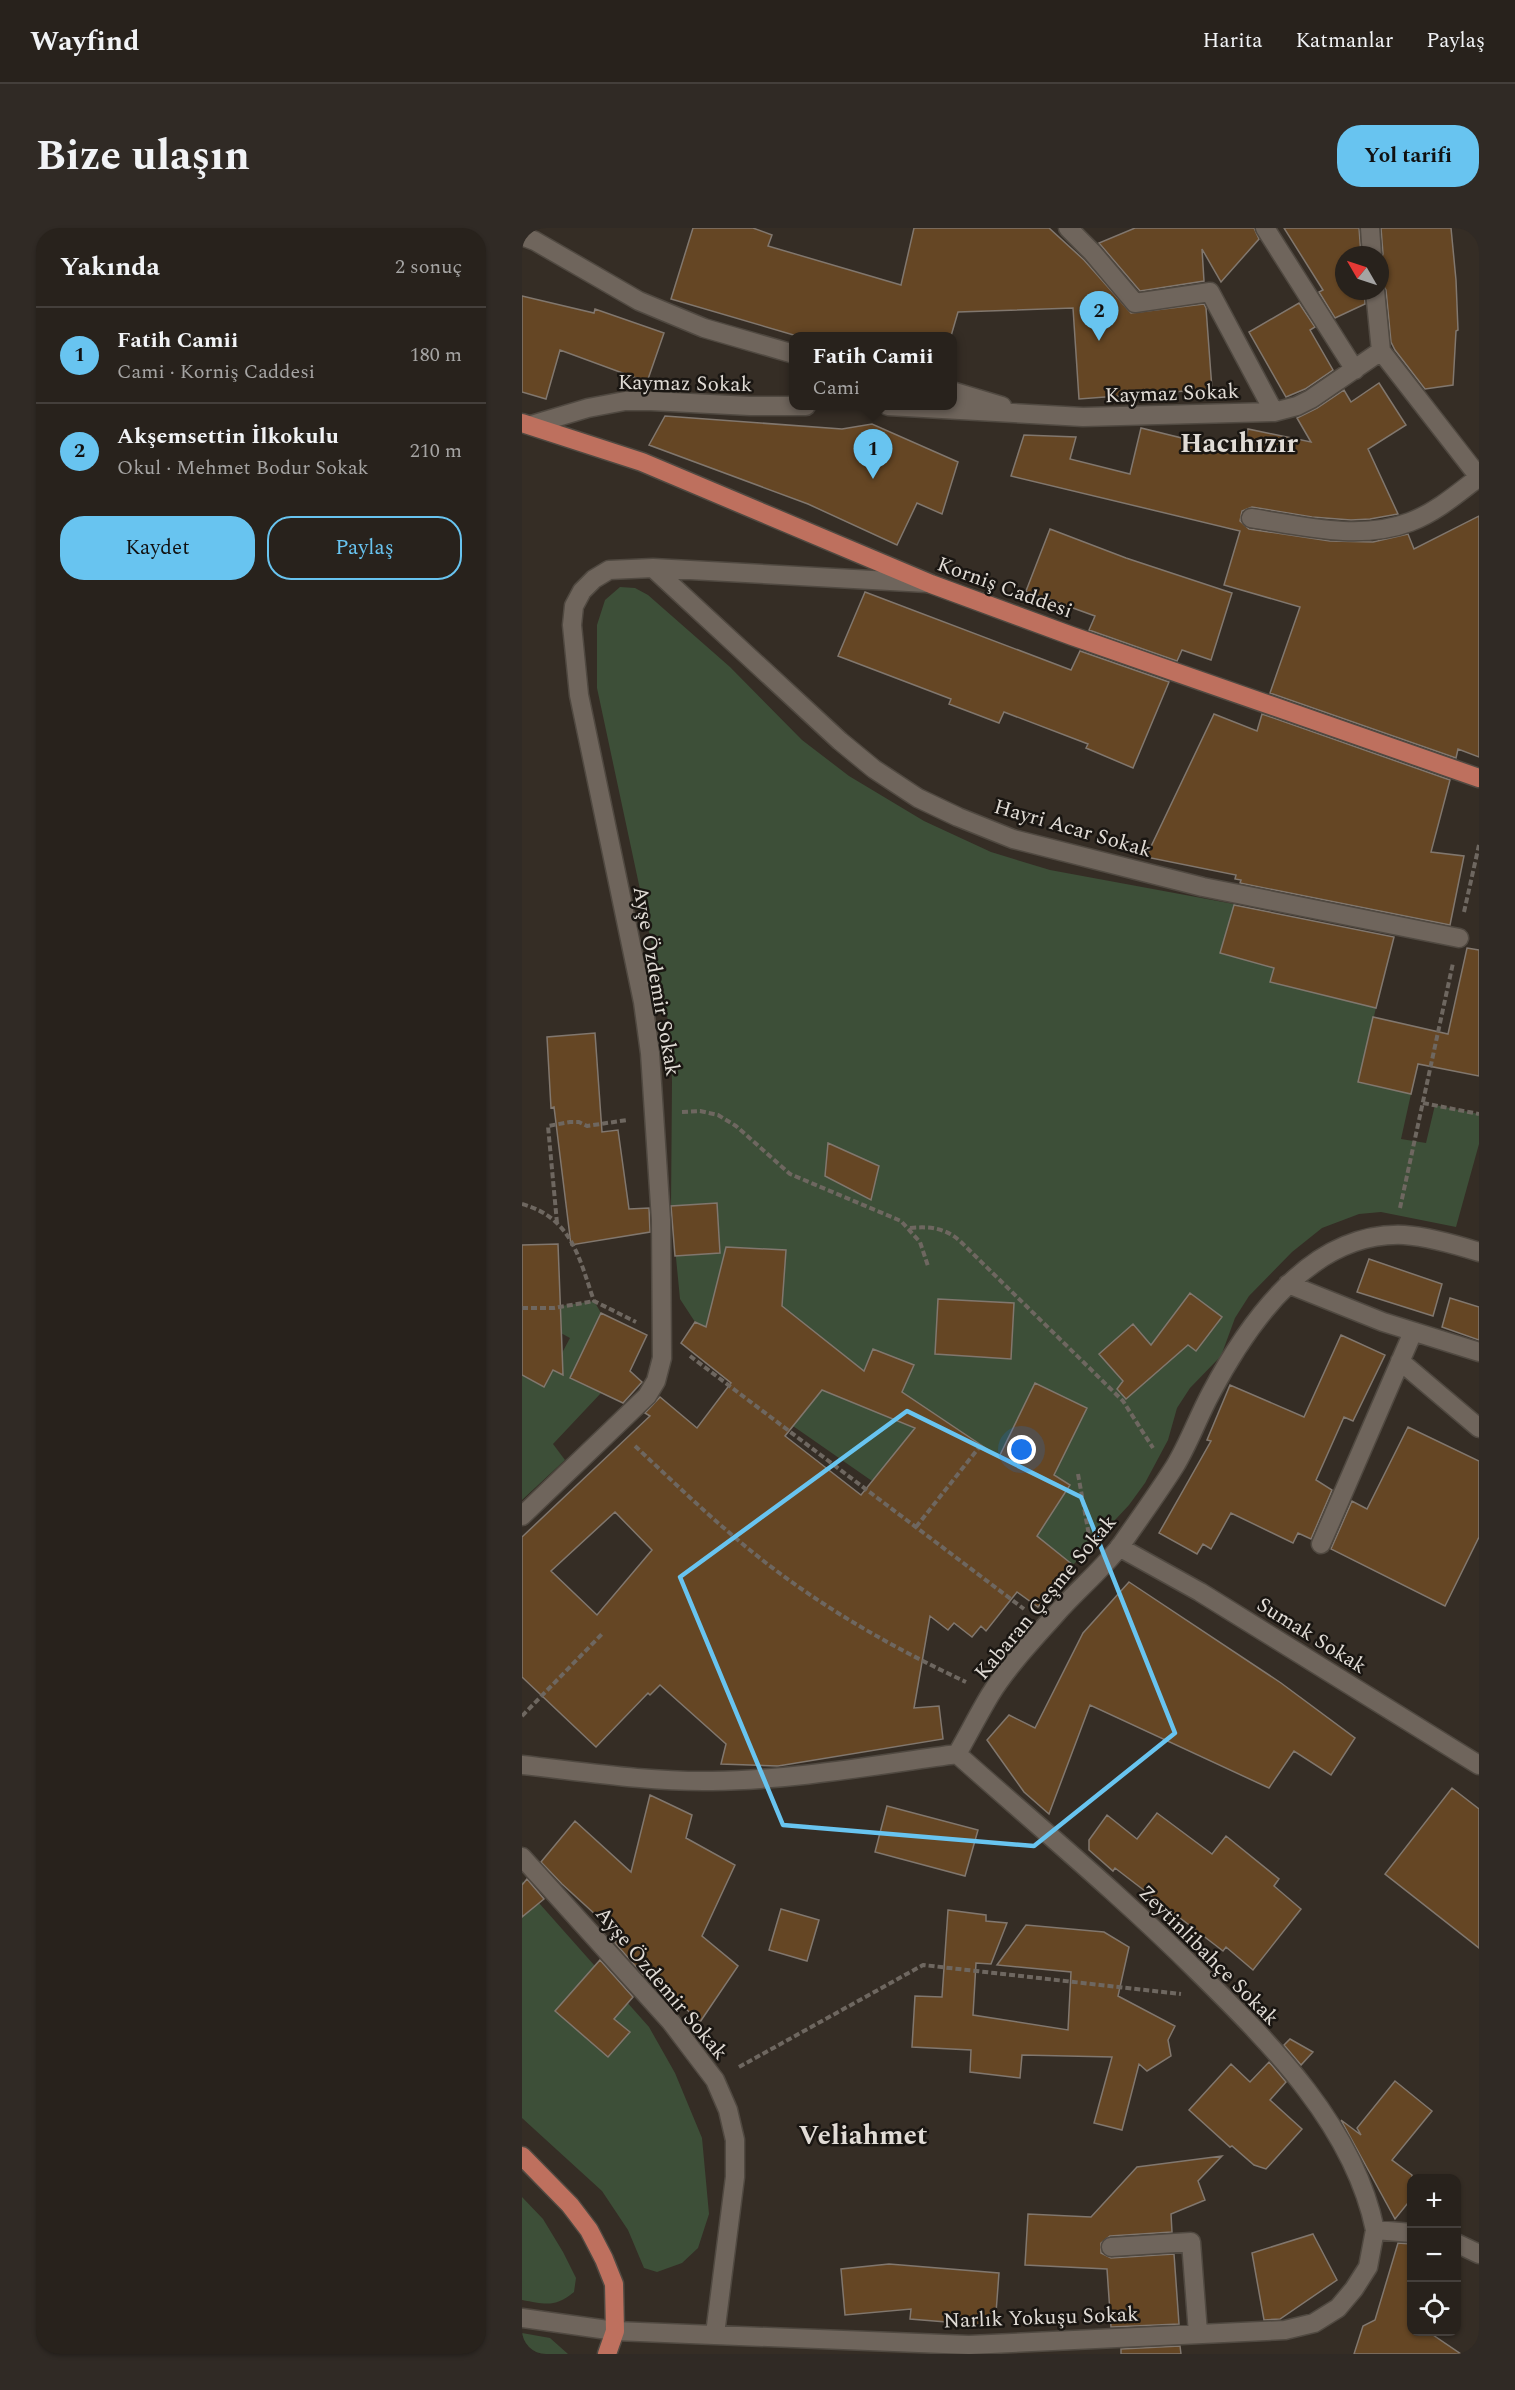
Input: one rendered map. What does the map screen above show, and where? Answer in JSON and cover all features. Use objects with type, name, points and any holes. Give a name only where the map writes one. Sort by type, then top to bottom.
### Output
[{"type":"main road","name":"Korniş Caddesi","points":[[526,424],[642,462],[932,584],[1083,640],[1479,778]]},
{"type":"main road","points":[[522,2156],[570,2205],[589,2230],[604,2259],[614,2284],[615,2331],[606,2354]]},
{"type":"street","points":[[1068,228],[1092,252],[1135,303],[1210,292],[1274,412]]},
{"type":"street","points":[[1265,228],[1355,370]]},
{"type":"street","points":[[1370,228],[1371,246]]},
{"type":"street","points":[[522,236],[535,241],[639,301],[704,328],[789,353]]},
{"type":"street","points":[[1251,518],[1321,529],[1363,531],[1384,529],[1410,522],[1443,505],[1479,477],[1381,351],[1376,300]]},
{"type":"street","name":"Kaymaz Sokak","points":[[957,410],[1115,418],[1274,412],[1297,406],[1381,351]]},
{"type":"street","points":[[957,393],[1030,415]]},
{"type":"street","name":"Kaymaz Sokak","points":[[526,424],[625,401],[789,405]]},
{"type":"street","name":"Ayşe Özdemir Sokak","points":[[522,1516],[647,1396],[652,1389],[662,1358],[661,1220],[650,1053],[643,1002],[579,695],[572,625],[574,606],[582,591],[594,579],[609,570],[653,568],[932,584]]},
{"type":"street","name":"Hayri Acar Sokak","points":[[653,568],[865,762],[918,798],[958,817],[1013,839],[1203,887],[1459,938]]},
{"type":"street","name":"Kabaran Çeşme Sokak","points":[[957,1754],[992,1694],[1046,1625],[1119,1547],[1168,1475],[1233,1354],[1298,1274],[1320,1258],[1352,1244],[1394,1236],[1403,1235],[1445,1241],[1479,1252]]},
{"type":"street","points":[[1288,1284],[1413,1332],[1479,1352]]},
{"type":"street","points":[[1321,1544],[1413,1332]]},
{"type":"street","points":[[1400,1361],[1479,1428]]},
{"type":"street","name":"Sumak Sokak","points":[[1119,1547],[1200,1592],[1479,1766]]},
{"type":"street","points":[[522,1765],[660,1780],[711,1781],[776,1778],[957,1754]]},
{"type":"street","name":"Zeytinlibahçe Sokak","points":[[957,1754],[1121,1899],[1225,1999],[1284,2062],[1344,2149],[1369,2202],[1375,2230]]},
{"type":"street","name":"Ayşe Özdemir Sokak","points":[[522,1857],[671,2022],[715,2080],[728,2110],[735,2140],[735,2177],[715,2334]]},
{"type":"street","points":[[1375,2230],[1407,2233]]},
{"type":"street","name":"Narlık Yokuşu Sokak","points":[[522,2318],[615,2331],[715,2334],[967,2350],[1198,2333],[1285,2330],[1314,2324],[1338,2308],[1368,2267],[1375,2230]]},
{"type":"street","points":[[1111,2247],[1191,2242],[1198,2333]]},
{"type":"street","points":[[1461,2245],[1479,2254]]},
{"type":"path","points":[[1394,1236],[1479,845]]},
{"type":"path","points":[[1423,1103],[1479,1114]]},
{"type":"path","points":[[557,1224],[548,1126],[570,1122],[579,1122],[587,1126],[684,1111],[718,1115],[736,1126],[790,1174],[902,1221],[920,1242],[928,1266]]},
{"type":"path","points":[[522,1204],[541,1211],[571,1239],[594,1301]]},
{"type":"path","points":[[910,1228],[936,1228],[948,1231],[960,1241],[1123,1401],[1168,1475]]},
{"type":"path","points":[[522,1308],[554,1308],[594,1301],[662,1335],[1046,1625]]},
{"type":"path","points":[[615,1426],[712,1518],[777,1571],[844,1617],[906,1654],[992,1694]]},
{"type":"path","points":[[916,1527],[981,1445]]},
{"type":"path","points":[[1078,1474],[1096,1571]]},
{"type":"path","points":[[522,1716],[602,1634]]},
{"type":"path","points":[[715,2080],[922,1965],[1225,1999]]},
{"type":"highlighted area","points":[[907,1411],[1081,1497],[1175,1733],[1034,1846],[783,1825],[680,1577]]},
{"type":"green space","points":[[620,587],[635,588],[648,595],[730,667],[802,740],[849,776],[924,821],[991,852],[1050,870],[1234,904],[1287,919],[1271,982],[1376,1008],[1358,1081],[1411,1094],[1401,1139],[1426,1143],[1435,1105],[1479,1114],[1479,1144],[1456,1227],[1381,1212],[1359,1214],[1322,1228],[1292,1252],[1249,1296],[1235,1318],[1221,1356],[1190,1388],[1177,1408],[1168,1440],[1145,1483],[1129,1505],[1073,1565],[1038,1607],[1016,1592],[985,1448],[977,1442],[872,1481],[793,1426],[721,1336],[695,1322],[680,1299],[671,1206],[670,1030],[597,688],[597,625],[605,600]]},
{"type":"green space","points":[[594,1301],[601,1313],[570,1378],[601,1393],[553,1444],[565,1460],[522,1500],[522,1375],[544,1387],[570,1338],[522,1312]]},
{"type":"green space","points":[[522,1881],[649,2027],[675,2073],[702,2138],[709,2214],[698,2248],[682,2263],[657,2272],[644,2268],[628,2230],[602,2191],[522,2118]]},
{"type":"green space","points":[[522,2197],[543,2219],[576,2278],[574,2292],[561,2301],[550,2304],[522,2300]]},
{"type":"green space","points":[[522,2333],[550,2338],[568,2354],[522,2354]]},
{"type":"building","points":[[693,228],[753,228],[772,235],[768,246],[901,285],[914,228],[1049,228],[1084,260],[1131,313],[1204,304],[1212,389],[1079,399],[1073,308],[958,312],[952,332],[789,334],[671,299]]},
{"type":"building","points":[[1135,228],[1254,228],[1259,239],[1221,282],[1202,249],[1204,281],[1140,291],[1099,243]]},
{"type":"building","points":[[1284,228],[1359,228],[1360,246],[1335,246],[1335,300],[1365,300],[1365,304],[1335,318],[1319,292],[1323,290]]},
{"type":"building","points":[[1381,228],[1451,228],[1458,330],[1456,331],[1453,385],[1425,389],[1395,350],[1391,342],[1387,300],[1389,300],[1389,246],[1382,246]]},
{"type":"building","points":[[522,296],[594,313],[595,309],[664,333],[647,382],[560,350],[546,399],[522,392]]},
{"type":"building","points":[[1299,303],[1315,327],[1310,330],[1333,370],[1305,389],[1286,397],[1249,332]]},
{"type":"building","points":[[1379,383],[1406,425],[1368,449],[1398,514],[1351,520],[1312,517],[1252,507],[1242,511],[1240,521],[1249,529],[1330,541],[1373,542],[1408,534],[1414,549],[1479,516],[1479,757],[1458,749],[1456,758],[1270,693],[1300,607],[1224,585],[1240,531],[1011,476],[1024,435],[1076,437],[1070,459],[1130,474],[1141,428],[1243,453],[1248,429],[1311,442],[1297,418],[1344,390],[1351,402]]},
{"type":"building","points":[[665,416],[842,429],[872,424],[958,462],[942,514],[917,503],[897,545],[808,504],[649,445]]},
{"type":"building","points":[[1050,529],[1126,558],[1232,593],[1211,660],[1182,650],[1177,661],[1089,630],[1095,616],[1026,591]]},
{"type":"building","points":[[865,592],[1071,670],[1080,651],[1169,682],[1133,768],[1086,748],[1088,744],[1004,712],[999,723],[949,704],[951,699],[838,656]]},
{"type":"building","points":[[1214,714],[1257,731],[1262,714],[1450,780],[1431,852],[1464,856],[1450,925],[1240,883],[1241,880],[1235,879],[1236,875],[1146,857]]},
{"type":"building","points":[[1234,905],[1394,937],[1376,1008],[1270,982],[1274,968],[1220,953]]},
{"type":"building","points":[[1467,948],[1479,950],[1479,1076],[1418,1064],[1411,1094],[1358,1082],[1373,1017],[1448,1034]]},
{"type":"building","points":[[595,1033],[602,1132],[618,1130],[629,1209],[649,1208],[650,1232],[571,1245],[554,1107],[551,1108],[547,1037]]},
{"type":"building","points":[[828,1143],[879,1166],[871,1200],[825,1176]]},
{"type":"building","points":[[717,1203],[720,1253],[675,1256],[671,1206]]},
{"type":"building","points":[[558,1244],[563,1375],[553,1370],[544,1387],[522,1375],[522,1245]]},
{"type":"building","points":[[726,1247],[786,1250],[782,1306],[864,1371],[873,1349],[914,1365],[902,1392],[999,1457],[1035,1383],[1087,1408],[1054,1475],[1070,1485],[1037,1536],[1073,1565],[1038,1607],[1017,1592],[986,1631],[981,1626],[972,1637],[954,1623],[948,1630],[930,1616],[914,1708],[939,1706],[943,1739],[778,1766],[721,1764],[726,1744],[660,1685],[650,1695],[648,1693],[596,1747],[522,1677],[522,1537],[650,1416],[645,1413],[660,1397],[697,1428],[731,1383],[681,1343],[695,1322],[706,1327]],"holes":[[[822,1390],[915,1428],[861,1495],[785,1436]],[[615,1512],[652,1550],[597,1615],[551,1571]]]},
{"type":"building","points":[[1369,1259],[1442,1284],[1433,1316],[1357,1292]]},
{"type":"building","points":[[1190,1293],[1222,1317],[1196,1351],[1188,1345],[1126,1399],[1117,1389],[1123,1381],[1099,1354],[1133,1324],[1151,1345]]},
{"type":"building","points":[[1450,1298],[1479,1307],[1479,1340],[1442,1327]]},
{"type":"building","points":[[938,1299],[1014,1303],[1011,1359],[935,1354]]},
{"type":"building","points":[[601,1313],[647,1335],[630,1371],[642,1382],[623,1403],[570,1378]]},
{"type":"building","points":[[1341,1335],[1385,1355],[1353,1421],[1344,1417],[1316,1480],[1332,1490],[1311,1539],[1298,1533],[1293,1543],[1231,1513],[1211,1549],[1203,1544],[1197,1554],[1159,1533],[1211,1441],[1207,1440],[1230,1385],[1304,1417]]},
{"type":"building","points":[[1408,1427],[1479,1461],[1479,1537],[1445,1606],[1331,1549],[1352,1501],[1367,1509]]},
{"type":"building","points":[[1129,1582],[1281,1683],[1355,1738],[1331,1775],[1294,1751],[1269,1788],[1090,1705],[1049,1814],[1024,1792],[987,1740],[1009,1715],[1035,1728],[1083,1633]]},
{"type":"building","points":[[1452,1788],[1479,1809],[1479,1948],[1385,1874]]},
{"type":"building","points":[[650,1795],[692,1815],[686,1838],[735,1865],[702,1936],[738,1966],[700,2022],[651,1976],[648,1980],[615,1943],[620,1937],[541,1862],[575,1821],[631,1872]]},
{"type":"building","points":[[887,1806],[978,1830],[965,1876],[875,1852]]},
{"type":"building","points":[[1157,1813],[1212,1854],[1226,1836],[1279,1879],[1274,1886],[1301,1909],[1253,1970],[1226,1947],[1223,1951],[1115,1868],[1113,1871],[1089,1850],[1089,1840],[1107,1815],[1137,1839]]},
{"type":"building","points":[[527,1879],[544,1899],[522,1917],[522,1885]]},
{"type":"building","points":[[781,1909],[819,1920],[807,1961],[769,1950]]},
{"type":"building","points":[[948,1910],[986,1915],[986,1921],[1007,1923],[991,1964],[976,1963],[973,2015],[1068,2030],[1071,1972],[997,1965],[1026,1925],[1104,1932],[1129,1947],[1118,1996],[1175,2026],[1168,2040],[1171,2056],[1147,2071],[1139,2064],[1122,2130],[1094,2123],[1112,2057],[1022,2055],[1020,2078],[970,2072],[971,2050],[912,2047],[915,1996],[942,1997]]},
{"type":"building","points":[[600,1960],[633,1997],[614,2019],[630,2032],[608,2057],[555,2011]]},
{"type":"building","points":[[1290,2039],[1313,2052],[1301,2065],[1284,2045]]},
{"type":"building","points":[[1269,2062],[1286,2082],[1270,2100],[1302,2129],[1266,2169],[1254,2165],[1232,2146],[1230,2147],[1189,2110],[1231,2064],[1250,2082]]},
{"type":"building","points":[[1395,2081],[1432,2111],[1392,2160],[1411,2174],[1407,2174],[1407,2204],[1395,2219],[1341,2120],[1361,2135],[1357,2128]]},
{"type":"building","points":[[1222,2156],[1198,2181],[1205,2200],[1171,2214],[1172,2232],[1110,2236],[1101,2243],[1101,2253],[1111,2258],[1174,2254],[1179,2324],[1111,2327],[1107,2269],[1025,2265],[1028,2214],[1091,2217],[1137,2167]]},
{"type":"building","points":[[1313,2234],[1337,2280],[1280,2319],[1264,2320],[1252,2253]]},
{"type":"building","points":[[1398,2243],[1407,2244],[1407,2336],[1434,2336],[1461,2354],[1354,2354],[1363,2326],[1375,2320]]},
{"type":"building","points":[[889,2264],[999,2273],[995,2326],[910,2319],[911,2309],[845,2315],[841,2269]]},
{"type":"building","points":[[1180,2346],[1181,2354],[1121,2354],[1121,2349]]},
{"type":"place","name":"Akşemsettin İlkokulu","points":[[1099,341]]},
{"type":"place","name":"Fatih Camii","points":[[873,479]]},
{"type":"district","name":"Hacıhızır","points":[[1239,443]]},
{"type":"district","name":"Veliahmet","points":[[863,2135]]}]
